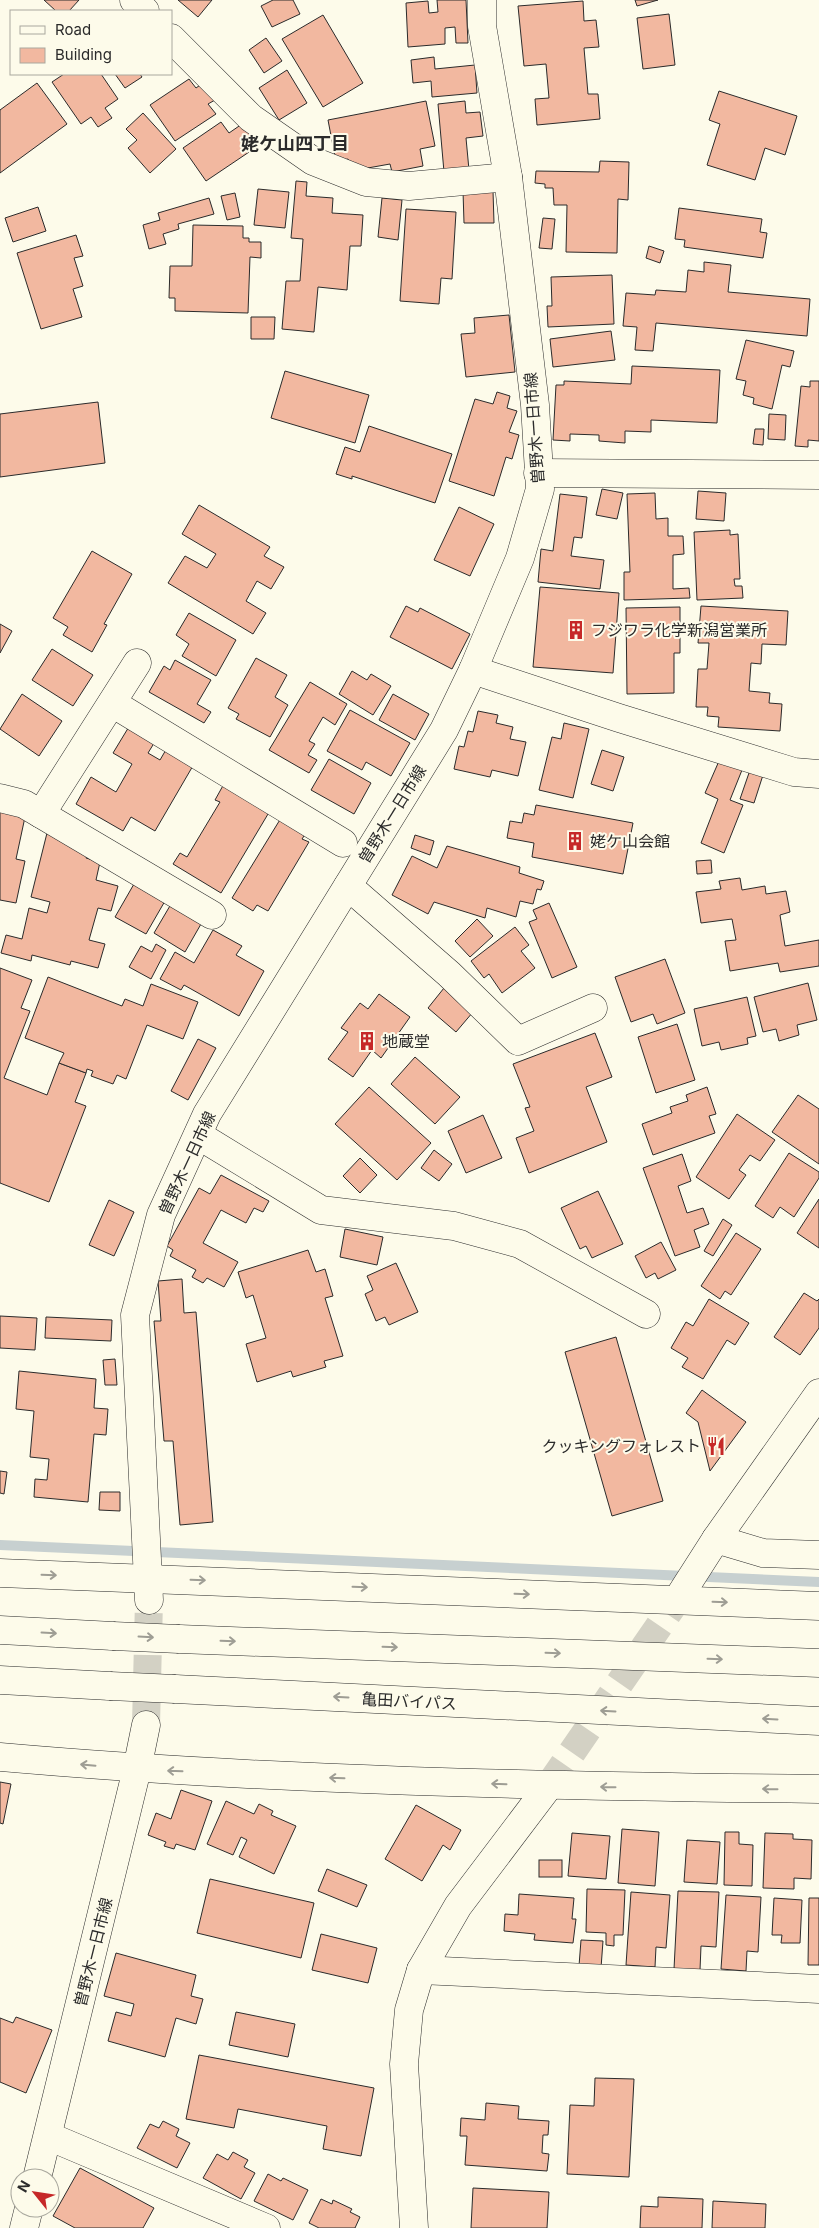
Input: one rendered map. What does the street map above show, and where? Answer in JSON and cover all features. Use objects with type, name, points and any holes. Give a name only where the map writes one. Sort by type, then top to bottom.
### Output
[{"type":"main road","points":[[134,0],[144,10]]},
{"type":"main road","name":"曽野木一日市線","points":[[149,1583],[135,1315],[161,1215],[207,1114],[444,730],[473,670],[520,558],[540,489],[535,405],[508,177],[482,26],[482,0]]},
{"type":"main road","points":[[172,39],[252,118],[313,161],[366,182],[409,186],[508,177]]},
{"type":"main road","points":[[538,473],[819,475]]},
{"type":"main road","points":[[41,814],[137,663]]},
{"type":"main road","points":[[473,670],[619,718],[794,772],[819,774]]},
{"type":"main road","points":[[112,703],[343,842]]},
{"type":"main road","points":[[0,798],[24,804],[212,915]]},
{"type":"main road","points":[[348,886],[449,974],[518,1041],[593,1008]]},
{"type":"main road","points":[[198,1134],[321,1210],[454,1226],[520,1244],[646,1314]]},
{"type":"main road","points":[[680,1597],[716,1539],[819,1393]]},
{"type":"main road","points":[[716,1539],[763,1553],[819,1555]]},
{"type":"main road","points":[[0,1573],[149,1583],[680,1597],[819,1606]]},
{"type":"main road","points":[[0,1630],[179,1639],[819,1663]]},
{"type":"main road","name":"亀田バイパス","points":[[0,1680],[819,1721]]},
{"type":"main road","name":"曽野木一日市線","points":[[40,2168],[137,1769],[146,1725]]},
{"type":"main road","points":[[0,1757],[137,1769],[548,1786],[819,1789]]},
{"type":"main road","points":[[414,2228],[404,2064],[409,2010],[421,1970],[458,1906],[548,1786]]},
{"type":"main road","points":[[421,1970],[819,1989]]},
{"type":"main road","points":[[48,2136],[266,2228]]},
{"type":"building","points":[[44,0],[79,0],[70,10],[55,10]]},
{"type":"building","points":[[178,0],[212,0],[198,17]]},
{"type":"building","points":[[273,0],[293,0],[300,14],[272,27],[261,6]]},
{"type":"building","points":[[437,0],[466,0],[468,43],[456,43],[455,27],[445,28],[445,44],[408,47],[406,3],[428,1],[429,13],[438,12]]},
{"type":"building","points":[[635,0],[658,0],[637,6]]},
{"type":"building","points":[[583,1],[584,21],[596,20],[599,47],[584,48],[588,94],[598,94],[600,119],[537,125],[535,99],[549,98],[546,64],[524,66],[518,6]]},
{"type":"building","points":[[669,14],[675,65],[643,69],[637,18]]},
{"type":"building","points":[[323,15],[363,83],[323,107],[282,39]]},
{"type":"building","points":[[266,38],[282,61],[264,73],[249,50]]},
{"type":"building","points":[[434,57],[435,69],[475,65],[477,93],[432,97],[431,81],[413,83],[411,60]]},
{"type":"building","points":[[287,70],[307,103],[279,120],[259,88]]},
{"type":"building","points":[[62,75],[102,75],[118,99],[105,108],[112,118],[98,127],[91,117],[81,124],[52,82]]},
{"type":"building","points":[[116,75],[141,75],[142,77],[125,88]]},
{"type":"building","points":[[189,79],[196,88],[203,83],[215,100],[208,104],[216,114],[175,141],[150,105]]},
{"type":"building","points":[[37,83],[67,124],[0,173],[0,110]]},
{"type":"building","points":[[719,91],[797,116],[785,155],[765,148],[755,180],[707,165],[720,124],[709,120]]},
{"type":"building","points":[[426,101],[435,146],[420,149],[423,166],[392,172],[390,164],[351,171],[348,159],[336,162],[328,120]]},
{"type":"building","points":[[465,101],[466,113],[480,112],[483,136],[466,138],[469,170],[444,172],[438,104]]},
{"type":"building","points":[[143,113],[176,149],[150,173],[128,148],[137,140],[126,129]]},
{"type":"building","points":[[221,122],[229,133],[242,124],[258,146],[206,181],[183,148]]},
{"type":"building","points":[[600,161],[629,162],[628,200],[618,199],[617,253],[566,252],[567,205],[554,205],[553,188],[545,188],[545,184],[535,183],[536,171],[599,172]]},
{"type":"building","points":[[296,181],[307,182],[306,196],[333,198],[332,213],[363,215],[361,246],[350,246],[347,290],[318,287],[314,332],[282,329],[286,281],[300,281],[303,239],[291,238]]},
{"type":"building","points":[[258,189],[289,192],[285,228],[254,225]]},
{"type":"building","points":[[463,191],[493,191],[494,223],[464,223]]},
{"type":"building","points":[[235,193],[240,217],[227,220],[221,196]]},
{"type":"building","points":[[209,198],[214,214],[178,224],[179,229],[163,234],[166,244],[149,249],[143,225],[160,220],[158,213]]},
{"type":"building","points":[[382,198],[402,200],[398,240],[378,237]]},
{"type":"building","points":[[38,207],[46,231],[13,242],[5,218]]},
{"type":"building","points":[[679,208],[762,219],[760,232],[767,233],[763,258],[684,247],[685,240],[675,239]]},
{"type":"building","points":[[406,209],[456,212],[452,279],[441,278],[439,304],[400,301]]},
{"type":"building","points":[[543,218],[555,219],[552,249],[539,248]]},
{"type":"building","points":[[193,225],[243,226],[243,238],[249,238],[249,242],[261,242],[261,258],[250,257],[248,313],[175,311],[175,298],[169,298],[170,266],[192,266]]},
{"type":"building","points":[[76,235],[83,256],[74,258],[83,286],[73,289],[82,317],[41,329],[17,253]]},
{"type":"building","points":[[649,246],[664,251],[660,263],[646,258]]},
{"type":"building","points":[[704,262],[731,265],[728,292],[810,299],[807,336],[656,323],[653,351],[635,350],[637,327],[623,326],[626,293],[655,295],[656,290],[686,292],[688,270],[704,272]]},
{"type":"building","points":[[612,275],[614,324],[548,327],[547,306],[552,306],[551,277]]},
{"type":"building","points":[[509,315],[515,372],[466,377],[461,334],[475,333],[474,318]]},
{"type":"building","points":[[251,317],[275,317],[274,339],[251,339]]},
{"type":"building","points":[[611,331],[615,360],[553,367],[550,339]]},
{"type":"building","points":[[746,340],[794,351],[790,367],[782,365],[772,409],[753,404],[754,398],[743,395],[746,381],[736,379]]},
{"type":"building","points":[[632,366],[720,370],[717,423],[651,420],[651,432],[625,431],[625,443],[599,441],[599,435],[570,434],[570,441],[553,440],[556,385],[564,385],[564,381],[631,384]]},
{"type":"building","points":[[285,371],[369,395],[355,443],[271,418]]},
{"type":"building","points":[[810,381],[819,381],[819,441],[808,440],[808,447],[795,446],[801,386],[810,387]]},
{"type":"building","points":[[497,392],[510,396],[507,408],[517,411],[509,432],[519,435],[512,459],[506,457],[494,496],[449,481],[475,399],[493,404]]},
{"type":"building","points":[[98,402],[105,463],[0,477],[0,414]]},
{"type":"building","points":[[769,414],[786,415],[785,440],[768,439]]},
{"type":"building","points":[[369,426],[452,454],[435,503],[352,476],[352,479],[336,474],[345,447],[360,452]]},
{"type":"building","points":[[755,429],[764,429],[763,445],[753,444]]},
{"type":"building","points":[[602,489],[623,493],[617,519],[596,515]]},
{"type":"building","points":[[698,491],[726,493],[724,521],[696,519]]},
{"type":"building","points":[[655,493],[656,519],[668,518],[668,536],[683,536],[684,554],[673,555],[673,589],[689,588],[690,598],[624,600],[624,572],[630,572],[627,494]]},
{"type":"building","points":[[560,494],[587,497],[582,538],[574,537],[571,556],[604,560],[600,589],[538,582],[541,549],[553,551]]},
{"type":"building","points":[[199,505],[270,547],[264,556],[284,567],[271,589],[257,581],[246,601],[266,613],[253,634],[168,583],[185,556],[207,568],[216,554],[182,534]]},
{"type":"building","points":[[459,507],[494,524],[470,576],[434,560]]},
{"type":"building","points":[[730,530],[730,535],[738,534],[740,579],[734,579],[735,586],[742,586],[743,598],[697,600],[694,532]]},
{"type":"building","points":[[92,551],[132,574],[104,624],[107,625],[92,652],[63,635],[68,627],[53,618]]},
{"type":"building","name":"フジワラ化学新潟営業所","points":[[540,587],[619,593],[613,673],[533,667]]},
{"type":"building","points":[[406,606],[418,612],[420,608],[470,634],[452,669],[390,637]]},
{"type":"building","points":[[701,606],[788,611],[786,645],[762,644],[761,664],[751,663],[749,691],[770,693],[769,703],[782,704],[780,731],[718,727],[719,717],[707,716],[708,707],[696,707],[698,669],[707,669],[709,643],[698,643]]},
{"type":"building","points":[[680,607],[680,653],[674,653],[674,693],[627,694],[626,608]]},
{"type":"building","points":[[189,613],[236,640],[216,676],[182,656],[189,644],[176,635]]},
{"type":"building","points":[[0,624],[12,631],[0,653]]},
{"type":"building","points":[[52,649],[93,675],[73,706],[32,680]]},
{"type":"building","points":[[256,658],[287,675],[275,697],[288,705],[270,737],[236,719],[239,714],[228,708]]},
{"type":"building","points":[[175,660],[211,680],[197,704],[211,712],[204,723],[149,692],[164,666],[170,670]]},
{"type":"building","points":[[352,671],[367,680],[371,674],[391,686],[373,715],[339,694]]},
{"type":"building","points":[[310,682],[347,704],[335,725],[323,717],[309,741],[315,744],[308,755],[317,760],[309,773],[269,750]]},
{"type":"building","points":[[22,694],[62,721],[39,756],[0,729]]},
{"type":"building","points":[[393,694],[429,714],[415,740],[379,720]]},
{"type":"building","points":[[350,710],[410,743],[391,776],[366,762],[362,770],[327,751]]},
{"type":"building","points":[[478,711],[498,715],[496,723],[513,727],[510,739],[526,742],[518,776],[492,770],[490,777],[454,769],[459,746],[464,747],[468,731],[473,732]]},
{"type":"building","points":[[564,723],[589,729],[573,798],[539,790],[552,737],[561,739]]},
{"type":"building","points":[[130,725],[156,740],[148,753],[160,760],[167,748],[194,764],[155,831],[131,817],[123,831],[76,804],[91,777],[116,792],[132,764],[113,753]]},
{"type":"building","points":[[602,750],[624,757],[613,791],[591,784]]},
{"type":"building","points":[[329,759],[371,783],[354,814],[311,790]]},
{"type":"building","points":[[719,761],[742,770],[730,800],[743,805],[724,853],[701,843],[718,799],[705,793]]},
{"type":"building","points":[[750,770],[763,775],[754,803],[740,799]]},
{"type":"building","points":[[225,782],[271,809],[221,893],[173,864],[180,853],[187,857],[220,802],[215,800]]},
{"type":"building","name":"姥ケ山会館","points":[[536,805],[633,823],[623,874],[532,857],[534,843],[507,838],[510,821],[522,823],[524,813],[534,815]]},
{"type":"building","points":[[0,811],[25,817],[16,859],[25,861],[16,903],[0,900]]},
{"type":"building","points":[[281,818],[306,833],[302,839],[309,842],[268,911],[257,905],[253,911],[232,898]]},
{"type":"building","points":[[47,833],[88,852],[86,858],[100,862],[96,880],[118,886],[111,911],[98,908],[89,940],[105,944],[98,968],[71,961],[70,965],[32,955],[31,961],[1,953],[6,935],[22,939],[29,908],[47,913],[50,902],[31,897]]},
{"type":"building","points":[[415,835],[434,841],[430,855],[411,848]]},
{"type":"building","points":[[447,846],[520,867],[519,873],[544,881],[541,890],[537,889],[533,904],[520,901],[516,917],[487,908],[485,918],[434,902],[428,914],[392,895],[412,856],[437,868]]},
{"type":"building","points":[[711,860],[712,873],[697,874],[696,861]]},
{"type":"building","points":[[138,877],[169,894],[146,934],[115,917]]},
{"type":"building","points":[[740,878],[742,890],[765,886],[766,894],[786,891],[790,912],[780,915],[785,946],[819,940],[819,966],[780,972],[778,963],[730,971],[725,941],[736,940],[732,919],[701,923],[696,892],[721,889],[719,881]]},
{"type":"building","points":[[174,899],[205,917],[185,952],[154,933]]},
{"type":"building","points":[[549,903],[577,967],[552,978],[529,922],[537,919],[533,910]]},
{"type":"building","points":[[477,919],[493,936],[470,957],[455,941]]},
{"type":"building","points":[[515,927],[529,945],[521,951],[535,968],[502,993],[489,974],[484,978],[471,961]]},
{"type":"building","points":[[213,930],[242,946],[236,955],[264,971],[239,1016],[184,985],[181,990],[160,979],[175,952],[194,963]]},
{"type":"building","points":[[156,944],[166,950],[151,979],[129,967],[141,946],[152,952]]},
{"type":"building","points":[[665,959],[685,1013],[657,1024],[653,1014],[631,1022],[615,977]]},
{"type":"building","points":[[0,968],[32,980],[21,1008],[30,1011],[4,1078],[47,1095],[59,1063],[86,1073],[75,1102],[86,1106],[49,1202],[0,1183]]},
{"type":"building","points":[[48,977],[122,1006],[125,999],[143,1006],[151,984],[198,1002],[183,1039],[147,1025],[126,1079],[117,1075],[113,1084],[91,1076],[93,1071],[87,1069],[86,1073],[59,1063],[64,1053],[25,1038]]},
{"type":"building","points":[[808,983],[817,1020],[797,1025],[799,1035],[779,1041],[776,1029],[763,1032],[754,997]]},
{"type":"building","points":[[444,988],[473,1012],[456,1032],[428,1008]]},
{"type":"building","name":"地蔵堂","points":[[379,994],[410,1017],[381,1058],[372,1050],[353,1077],[328,1059],[348,1032],[341,1028],[360,1003],[368,1009]]},
{"type":"building","points":[[747,997],[756,1036],[747,1038],[748,1044],[721,1050],[719,1042],[702,1046],[694,1009]]},
{"type":"building","points":[[677,1024],[695,1080],[656,1093],[638,1037]]},
{"type":"building","points":[[595,1033],[612,1077],[586,1087],[607,1142],[529,1173],[516,1138],[534,1131],[525,1108],[530,1107],[513,1064]]},
{"type":"building","points":[[198,1039],[216,1048],[188,1100],[171,1091]]},
{"type":"building","points":[[415,1057],[460,1097],[435,1124],[391,1084]]},
{"type":"building","points":[[369,1087],[431,1143],[397,1180],[335,1124]]},
{"type":"building","points":[[707,1087],[716,1114],[709,1116],[715,1133],[653,1155],[642,1124],[672,1113],[670,1107],[688,1101],[686,1095]]},
{"type":"building","points":[[798,1095],[819,1109],[819,1164],[772,1132]]},
{"type":"building","points":[[737,1114],[775,1140],[760,1161],[750,1155],[739,1170],[746,1175],[729,1199],[696,1177]]},
{"type":"building","points":[[483,1115],[502,1158],[466,1173],[448,1131]]},
{"type":"building","points":[[434,1150],[452,1164],[439,1181],[421,1168]]},
{"type":"building","points":[[789,1153],[819,1172],[819,1178],[794,1217],[780,1207],[773,1218],[755,1206]]},
{"type":"building","points":[[682,1154],[691,1181],[678,1186],[687,1213],[703,1208],[709,1224],[694,1230],[700,1247],[675,1256],[643,1168]]},
{"type":"building","points":[[360,1158],[377,1175],[360,1193],[343,1176]]},
{"type":"building","points":[[221,1175],[269,1201],[263,1212],[254,1208],[246,1223],[221,1210],[203,1243],[238,1262],[224,1287],[207,1278],[203,1283],[192,1277],[196,1270],[170,1256],[173,1250],[167,1246],[199,1188],[210,1194]]},
{"type":"building","points":[[598,1191],[623,1244],[592,1258],[586,1246],[580,1249],[561,1208]]},
{"type":"building","points":[[819,1199],[819,1248],[797,1233]]},
{"type":"building","points":[[109,1200],[134,1212],[114,1256],[89,1245]]},
{"type":"building","points":[[723,1219],[732,1225],[713,1256],[704,1251]]},
{"type":"building","points":[[345,1229],[383,1237],[377,1265],[340,1257]]},
{"type":"building","points":[[736,1233],[761,1249],[731,1295],[725,1291],[720,1299],[701,1286]]},
{"type":"building","points":[[661,1242],[676,1270],[658,1279],[655,1273],[646,1278],[635,1256]]},
{"type":"building","points":[[308,1250],[316,1272],[325,1269],[333,1296],[325,1298],[343,1356],[324,1361],[326,1367],[293,1377],[291,1371],[257,1382],[246,1344],[266,1338],[253,1295],[246,1298],[238,1272]]},
{"type":"building","points":[[396,1263],[418,1312],[389,1325],[385,1317],[376,1321],[365,1294],[373,1290],[367,1276]]},
{"type":"building","points":[[182,1279],[184,1313],[196,1312],[213,1522],[180,1525],[173,1441],[164,1441],[154,1321],[161,1321],[158,1281]]},
{"type":"building","points":[[804,1293],[817,1301],[819,1299],[819,1328],[800,1355],[774,1337]]},
{"type":"building","points":[[709,1299],[749,1323],[735,1345],[727,1340],[703,1379],[682,1367],[688,1358],[671,1348],[686,1322],[693,1326]]},
{"type":"building","points":[[0,1316],[37,1318],[35,1350],[0,1348]]},
{"type":"building","points":[[46,1317],[112,1320],[111,1341],[45,1338]]},
{"type":"building","points":[[616,1337],[663,1501],[612,1516],[565,1352]]},
{"type":"building","points":[[115,1359],[117,1385],[105,1385],[103,1360]]},
{"type":"building","points":[[19,1371],[96,1379],[94,1408],[108,1409],[106,1435],[94,1434],[88,1502],[34,1497],[35,1479],[47,1480],[49,1459],[30,1457],[34,1411],[16,1409]]},
{"type":"building","name":"クッキングフォレスト","points":[[702,1390],[746,1422],[710,1471],[698,1422],[686,1413]]},
{"type":"building","points":[[0,1471],[7,1472],[4,1494],[0,1493]]},
{"type":"building","points":[[100,1492],[120,1492],[120,1511],[99,1510]]},
{"type":"building","points":[[0,1782],[11,1784],[3,1824],[0,1823]]},
{"type":"building","points":[[181,1790],[212,1801],[195,1850],[176,1844],[174,1849],[164,1846],[166,1842],[148,1835],[156,1813],[171,1819]]},
{"type":"building","points":[[226,1801],[254,1814],[259,1804],[273,1811],[271,1815],[296,1826],[274,1874],[239,1857],[247,1840],[241,1837],[233,1855],[207,1844]]},
{"type":"building","points":[[416,1805],[461,1830],[450,1850],[443,1845],[422,1881],[385,1859]]},
{"type":"building","points":[[622,1829],[659,1832],[655,1886],[618,1883]]},
{"type":"building","points":[[725,1832],[739,1832],[739,1844],[753,1845],[752,1886],[724,1885]]},
{"type":"building","points":[[572,1833],[610,1836],[606,1879],[568,1876]]},
{"type":"building","points":[[765,1833],[793,1834],[793,1839],[812,1840],[811,1879],[794,1878],[794,1889],[763,1888]]},
{"type":"building","points":[[687,1840],[720,1842],[717,1884],[684,1882]]},
{"type":"building","points":[[539,1860],[562,1860],[562,1877],[539,1877]]},
{"type":"building","points":[[327,1869],[367,1885],[357,1907],[318,1891]]},
{"type":"building","points":[[210,1879],[314,1903],[301,1958],[197,1933]]},
{"type":"building","points":[[587,1889],[625,1890],[623,1935],[614,1935],[614,1946],[606,1945],[606,1933],[586,1932]]},
{"type":"building","points":[[678,1891],[719,1892],[716,1947],[701,1946],[700,1970],[674,1969]]},
{"type":"building","points":[[631,1892],[670,1895],[666,1948],[656,1947],[655,1967],[626,1965]]},
{"type":"building","points":[[519,1894],[574,1898],[572,1919],[576,1919],[573,1943],[534,1940],[535,1934],[504,1931],[505,1914],[518,1915]]},
{"type":"building","points":[[726,1895],[761,1897],[758,1952],[747,1951],[746,1971],[721,1969]]},
{"type":"building","points":[[774,1898],[802,1900],[800,1943],[781,1943],[782,1935],[772,1935]]},
{"type":"building","points":[[809,1898],[819,1898],[819,1965],[808,1965]]},
{"type":"building","points":[[321,1934],[377,1948],[368,1983],[312,1970]]},
{"type":"building","points":[[581,1940],[603,1941],[601,1968],[579,1966]]},
{"type":"building","points":[[116,1953],[196,1975],[191,1996],[203,1999],[196,2024],[176,2018],[165,2057],[108,2041],[116,2012],[131,2016],[134,2004],[104,1996]]},
{"type":"building","points":[[236,2012],[295,2024],[288,2057],[229,2045]]},
{"type":"building","points":[[16,2017],[52,2030],[26,2093],[0,2082],[0,2018],[13,2023]]},
{"type":"building","points":[[199,2055],[374,2088],[361,2156],[323,2149],[327,2126],[238,2109],[234,2128],[186,2119]]},
{"type":"building","points":[[595,2078],[634,2079],[629,2177],[567,2174],[570,2105],[594,2106]]},
{"type":"building","points":[[486,2103],[519,2106],[518,2119],[549,2121],[548,2135],[543,2135],[542,2153],[549,2154],[547,2171],[465,2165],[467,2136],[460,2136],[461,2118],[485,2120]]},
{"type":"building","points":[[163,2121],[179,2129],[176,2136],[190,2143],[177,2168],[137,2148],[150,2124],[159,2128]]},
{"type":"building","points":[[233,2152],[248,2160],[244,2167],[255,2173],[241,2199],[203,2178],[217,2154],[228,2160]]},
{"type":"building","points":[[80,2168],[154,2208],[143,2228],[75,2228],[57,2218],[60,2218],[60,2204]]},
{"type":"building","points":[[268,2174],[281,2181],[283,2178],[308,2190],[293,2220],[254,2201]]},
{"type":"building","points":[[473,2188],[549,2192],[547,2228],[471,2228]]},
{"type":"building","points":[[658,2197],[703,2199],[702,2228],[640,2228],[641,2206],[658,2207]]},
{"type":"building","points":[[321,2199],[332,2204],[333,2200],[352,2209],[350,2212],[360,2217],[355,2228],[319,2228],[309,2223]]},
{"type":"building","points":[[713,2201],[766,2204],[765,2228],[712,2228]]},
{"type":"waterway","points":[[0,1545],[819,1582]]},
{"type":"tunnel","points":[[146,1725],[149,1600]]},
{"type":"tunnel","points":[[548,1787],[677,1600]]},
{"type":"place","name":"フジワラ化学新潟営業所","points":[[576,630]]},
{"type":"place","name":"姥ケ山会館","points":[[575,841]]},
{"type":"place","name":"地蔵堂","points":[[367,1041]]},
{"type":"place","name":"クッキングフォレスト","points":[[716,1446]]},
{"type":"district","name":"姥ケ山四丁目","points":[[295,143]]}]
